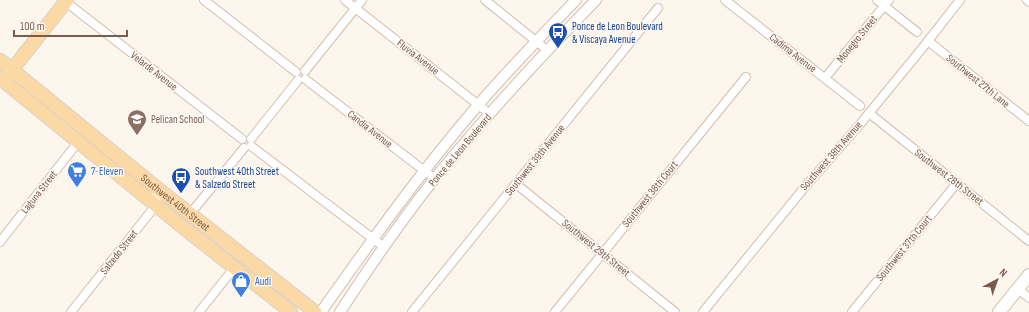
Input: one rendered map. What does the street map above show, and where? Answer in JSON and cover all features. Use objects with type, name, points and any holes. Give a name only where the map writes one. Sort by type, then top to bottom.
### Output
[{"type":"main road","points":[[1,81],[12,70],[67,1]]},
{"type":"main road","name":"Southwest 40th Street","points":[[0,60],[157,188],[315,312]]},
{"type":"main road","name":"Southwest 40th Street","points":[[1,81],[291,312]]},
{"type":"main road","points":[[999,312],[1029,275]]},
{"type":"street","name":"Candia Avenue","points":[[204,0],[435,179]]},
{"type":"street","name":"Fluvia Avenue","points":[[345,0],[490,114]]},
{"type":"street","points":[[190,214],[362,0]]},
{"type":"street","points":[[485,0],[537,40],[547,50]]},
{"type":"street","name":"Ponce de Leon Boulevard","points":[[321,312],[372,239],[478,104],[576,0]]},
{"type":"street","name":"Ponce de Leon Boulevard","points":[[340,312],[384,247],[435,179],[547,50],[596,0]]},
{"type":"street","name":"Cadima Avenue","points":[[725,0],[860,106]]},
{"type":"street","points":[[877,0],[886,3],[916,32]]},
{"type":"street","name":"Southwest 38th Avenue","points":[[703,312],[804,188],[928,41],[960,0]]},
{"type":"street","name":"Velarde Avenue","points":[[67,1],[247,143],[384,247]]},
{"type":"street","name":"Monegro Street","points":[[825,78],[886,3]]},
{"type":"street","name":"Southwest 39th Avenue","points":[[412,312],[658,8]]},
{"type":"street","name":"Southwest 27th Lane","points":[[928,41],[1029,121]]},
{"type":"street","name":"Southwest 38th Court","points":[[555,312],[746,77]]},
{"type":"street","name":"Southwest 28th Street","points":[[868,113],[1029,241]]},
{"type":"street","name":"Laguna Street","points":[[0,242],[78,142]]},
{"type":"street","name":"Southwest 37th Court","points":[[852,312],[957,183]]},
{"type":"street","name":"Southwest 29th Street","points":[[516,184],[675,312]]},
{"type":"street","points":[[156,205],[157,188]]},
{"type":"street","name":"Salzedo Street","points":[[71,312],[156,205]]},
{"type":"street","points":[[199,312],[234,268]]},
{"type":"street","points":[[1018,289],[1029,298]]},
{"type":"place","name":"Ponce de Leon Boulevard & Viscaya Avenue","points":[[558,49]]},
{"type":"place","name":"Pelican School","points":[[137,136]]},
{"type":"place","name":"7-Eleven","points":[[77,188]]},
{"type":"place","name":"Southwest 40th Street & Salzedo Street","points":[[181,194]]},
{"type":"place","name":"Audi","points":[[241,298]]}]
